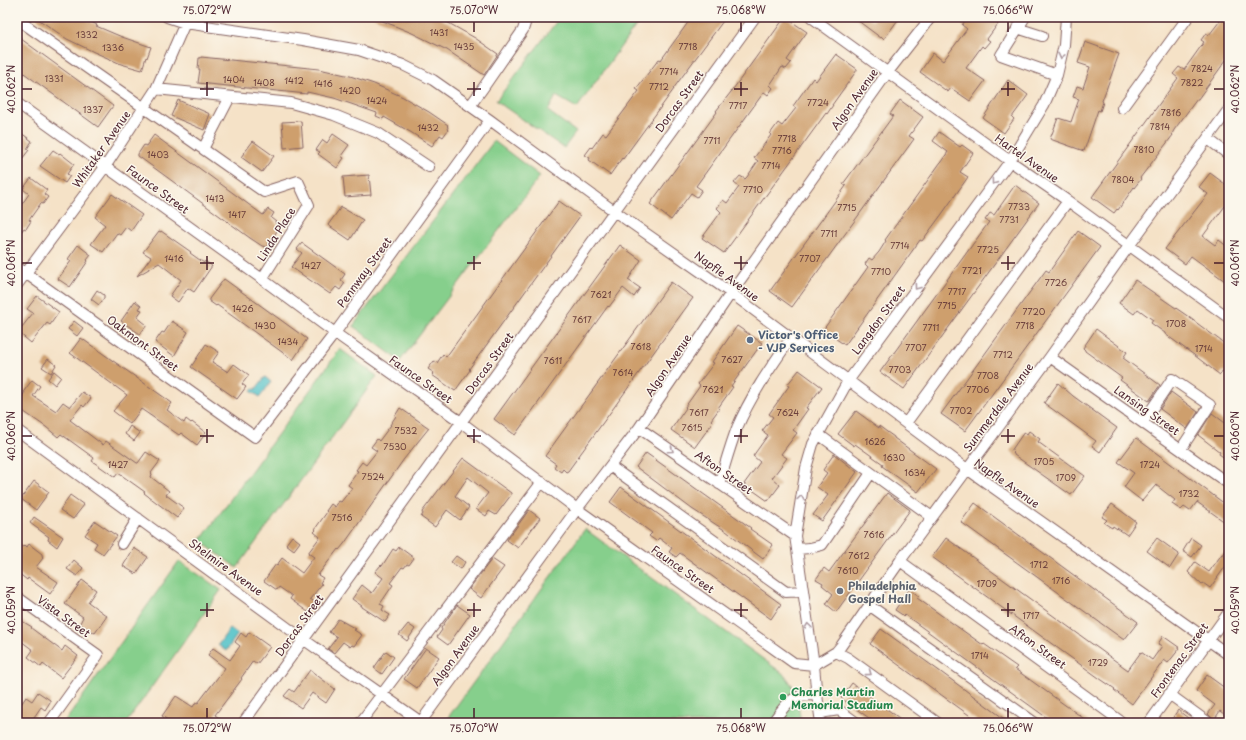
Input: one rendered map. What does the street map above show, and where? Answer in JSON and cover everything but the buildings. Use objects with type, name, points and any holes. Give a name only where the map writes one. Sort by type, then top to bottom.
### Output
[{"type":"street","name":"Napfle Avenue","points":[[167,17],[359,50],[403,66],[433,80],[614,211],[731,293],[967,469],[1229,655]]},
{"type":"street","points":[[470,106],[523,30],[527,17]]},
{"type":"street","name":"Dorcas Street","points":[[243,723],[755,17]]},
{"type":"street","name":"Hartel Avenue","points":[[811,17],[1229,318]]},
{"type":"street","name":"Algon Avenue","points":[[420,722],[639,428],[731,293],[888,72],[931,17]]},
{"type":"street","points":[[1025,17],[1001,54],[1057,74]]},
{"type":"street","name":"Langdon Street","points":[[814,665],[795,536],[806,468],[813,444],[848,381],[1010,161],[1044,105],[1057,74],[1064,45],[1066,17]]},
{"type":"street","points":[[1122,108],[1188,17]]},
{"type":"street","points":[[17,19],[203,149],[230,97]]},
{"type":"street","name":"Whitaker Avenue","points":[[17,285],[105,166],[144,108],[156,89],[186,20]]},
{"type":"street","points":[[1017,28],[1042,36]]},
{"type":"street","points":[[156,89],[291,103],[334,115],[378,133],[429,167]]},
{"type":"street","name":"Faunce Street","points":[[17,103],[123,178],[335,333],[461,422],[578,509],[794,663],[814,665]]},
{"type":"street","name":"Summerdale Avenue","points":[[814,665],[836,652],[900,561],[1050,357],[1229,109]]},
{"type":"street","name":"Pennway Street","points":[[255,437],[335,333],[490,120]]},
{"type":"street","points":[[1208,139],[1229,155]]},
{"type":"street","name":"Linda Place","points":[[203,149],[264,192],[298,181],[309,205],[262,279]]},
{"type":"street","points":[[906,423],[1068,201]]},
{"type":"street","name":"Oakmont Street","points":[[17,267],[255,437]]},
{"type":"street","points":[[719,484],[737,429],[751,399],[769,369],[791,338]]},
{"type":"street","name":"Lansing Street","points":[[1050,357],[1229,484]]},
{"type":"street","points":[[1143,422],[1172,379],[1210,405],[1181,449]]},
{"type":"street","name":"Afton Street","points":[[639,428],[795,536]]},
{"type":"street","name":"Shelmire Avenue","points":[[17,430],[420,722]]},
{"type":"street","points":[[818,434],[932,517]]},
{"type":"street","points":[[610,466],[786,592],[803,591]]},
{"type":"street","points":[[797,549],[822,545],[871,473]]},
{"type":"street","points":[[360,723],[542,482]]},
{"type":"street","points":[[122,544],[138,518]]},
{"type":"street","name":"Afton Street","points":[[900,561],[1123,723]]},
{"type":"street","name":"Vista Street","points":[[17,597],[98,655],[49,723]]},
{"type":"street","points":[[869,604],[1035,723]]},
{"type":"street","name":"Frontenac Street","points":[[1149,723],[1229,612]]},
{"type":"street","points":[[836,652],[848,658],[938,723]]},
{"type":"street","points":[[814,665],[820,718],[839,710],[856,723]]},
{"type":"street","points":[[1169,694],[1209,723]]},
{"type":"street","points":[[772,723],[790,701],[800,696],[817,695]]},
{"type":"green space","points":[[560,17],[642,17],[577,108],[556,96],[548,111],[576,132],[564,148],[496,101]]},
{"type":"green space","points":[[494,141],[540,176],[400,361],[353,326]]},
{"type":"green space","points":[[340,349],[377,376],[237,568],[200,541]]},
{"type":"green space","points":[[585,529],[785,675],[796,691],[801,723],[444,723]]},
{"type":"green space","points":[[179,561],[221,590],[126,723],[64,723]]},
{"type":"water","points":[[265,377],[271,382],[260,397],[251,391],[253,388],[255,390]]},
{"type":"water","points":[[230,628],[238,634],[226,651],[218,645]]},
{"type":"place","name":"Victor's Office - VJP Services","points":[[750,340]]},
{"type":"place","name":"Philadelphia Gospel Hall","points":[[840,591]]},
{"type":"place","name":"Charles Martin Memorial Stadium","points":[[783,697]]}]
